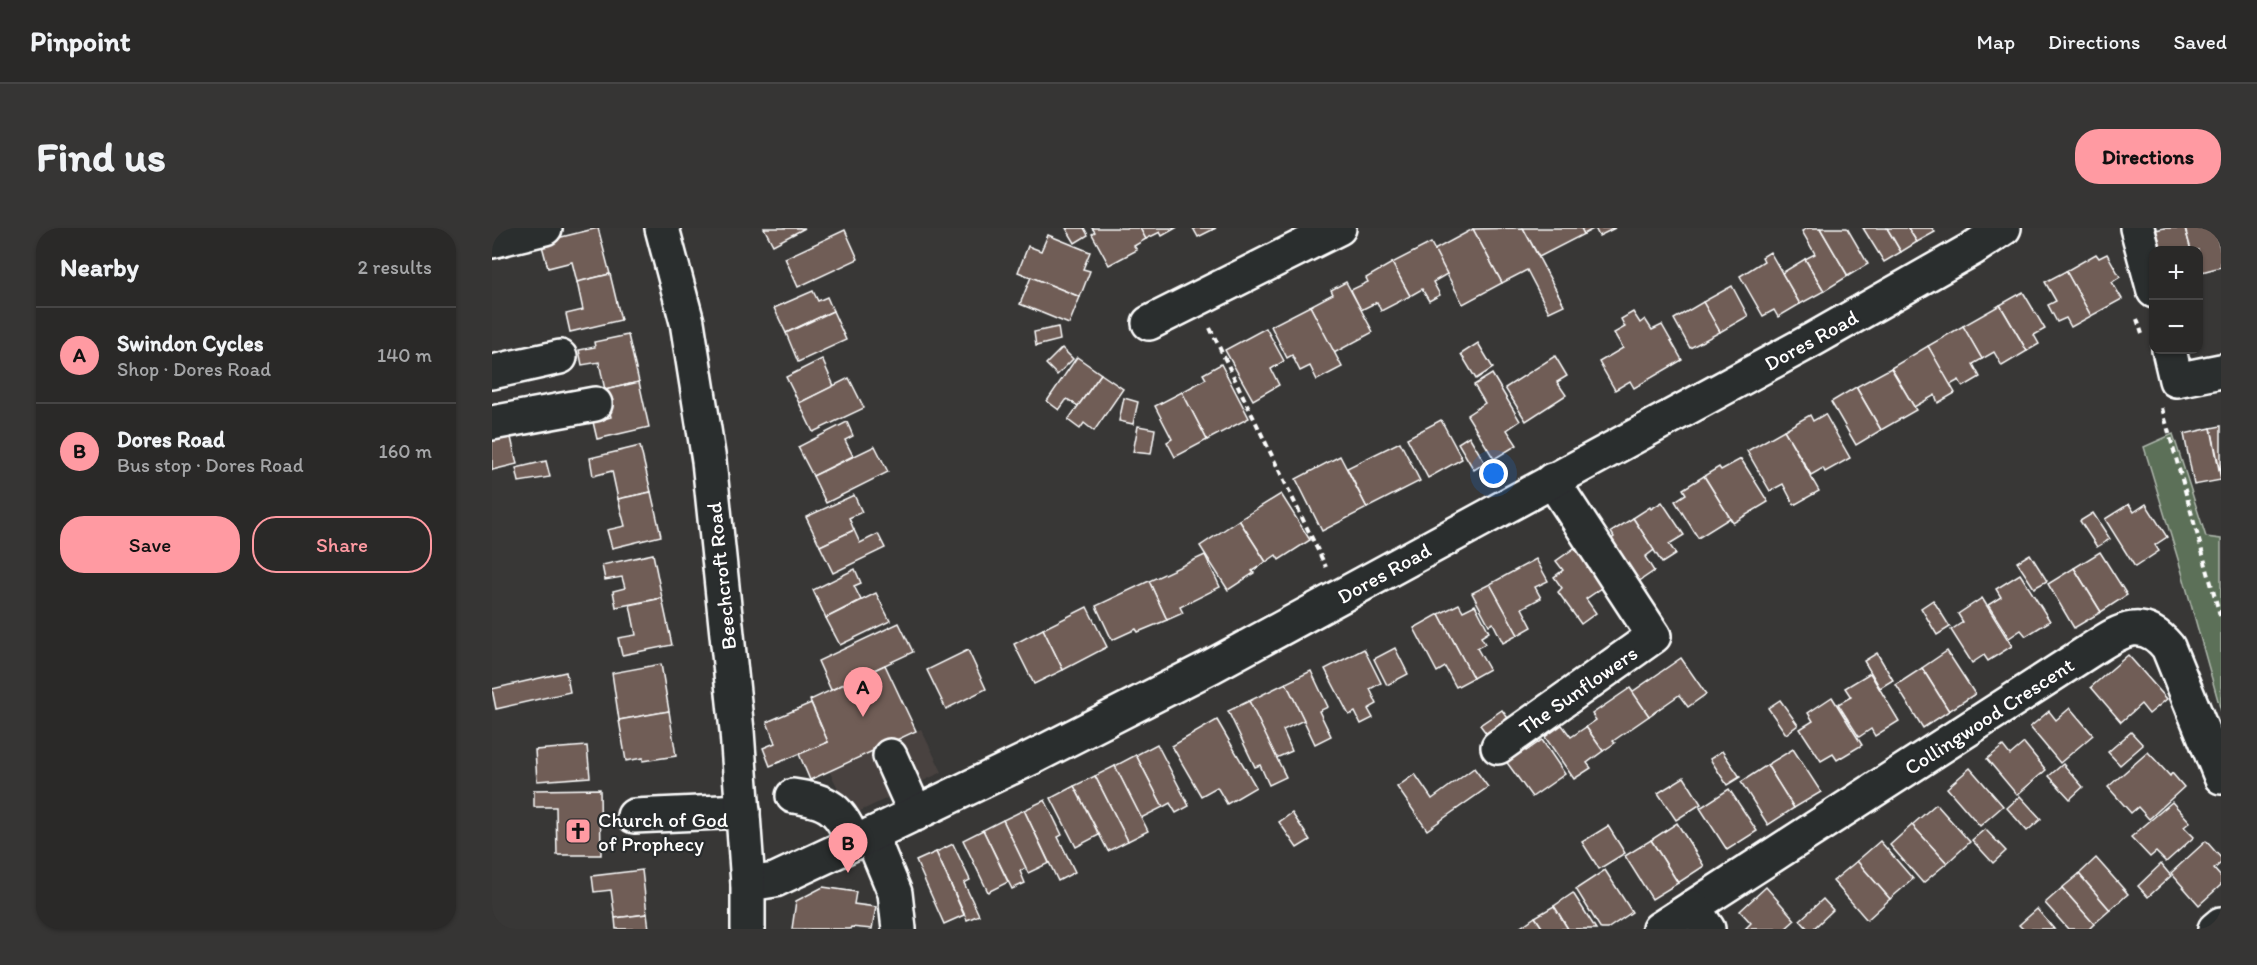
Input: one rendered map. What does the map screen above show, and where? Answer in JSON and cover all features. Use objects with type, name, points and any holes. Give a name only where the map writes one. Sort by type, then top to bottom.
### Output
[{"type":"street","points":[[492,241],[545,228]]},
{"type":"street","name":"Beechcroft Road","points":[[662,228],[687,322],[709,461],[736,719],[748,884],[748,929]]},
{"type":"street","points":[[1149,323],[1339,228]]},
{"type":"street","name":"Dores Road","points":[[748,884],[775,880],[1058,745],[1341,597],[1814,339],[1972,249],[2004,228]]},
{"type":"street","points":[[2137,228],[2149,272]]},
{"type":"street","points":[[2161,354],[2176,380],[2221,371]]},
{"type":"street","points":[[492,372],[560,357]]},
{"type":"street","points":[[492,423],[595,404]]},
{"type":"street","name":"The Sunflowers","points":[[1498,747],[1654,636],[1552,480]]},
{"type":"street","name":"Collingwood Crescent","points":[[1659,929],[1701,918],[2089,651],[2132,628],[2151,630],[2168,647],[2221,777]]},
{"type":"street","points":[[890,756],[916,814]]},
{"type":"street","points":[[793,796],[813,799],[835,809],[847,826],[862,839],[895,893],[899,929]]},
{"type":"street","points":[[634,816],[742,810]]},
{"type":"street","points":[[2215,929],[2221,924]]},
{"type":"path","points":[[1196,301],[1341,597]]},
{"type":"path","points":[[2137,319],[2149,336]]},
{"type":"path","points":[[2159,400],[2221,619]]},
{"type":"shaded area","points":[[885,665],[916,731],[921,729],[942,772],[852,815],[829,771],[810,780],[799,754],[827,742],[810,700]]},
{"type":"green space","points":[[2173,434],[2206,537],[2221,539],[2221,711],[2144,447]]},
{"type":"building","points":[[598,228],[610,274],[577,282],[572,262],[548,268],[541,242]]},
{"type":"building","points":[[764,228],[805,228],[773,245]]},
{"type":"building","points":[[1066,228],[1084,228],[1088,235],[1075,243]]},
{"type":"building","points":[[1092,228],[1140,228],[1146,239],[1134,246],[1137,250],[1109,265],[1092,234],[1095,232]]},
{"type":"building","points":[[1140,228],[1176,228],[1162,236],[1160,232],[1146,239]]},
{"type":"building","points":[[1193,228],[1216,228],[1198,237]]},
{"type":"building","points":[[1523,228],[1581,228],[1584,234],[1539,257]]},
{"type":"building","points":[[1523,228],[1564,305],[1549,312],[1527,270],[1502,283],[1473,229]]},
{"type":"building","points":[[1581,228],[1595,228],[1584,234]]},
{"type":"building","points":[[1595,228],[1615,228],[1599,236]]},
{"type":"building","points":[[1808,228],[1820,228],[1848,276],[1824,291],[1805,259],[1815,254],[1802,231]]},
{"type":"building","points":[[1820,228],[1847,228],[1868,264],[1848,276]]},
{"type":"building","points":[[1863,228],[1887,228],[1901,252],[1884,262]]},
{"type":"building","points":[[1887,228],[1908,228],[1917,242],[1901,252]]},
{"type":"building","points":[[1908,228],[1932,228],[1935,232],[1917,242]]},
{"type":"building","points":[[2185,228],[2190,246],[2161,246],[2156,230]]},
{"type":"building","points":[[2185,228],[2215,228],[2221,252],[2221,267],[2203,272],[2203,246],[2190,246]]},
{"type":"building","points":[[1473,229],[1502,283],[1463,304],[1434,250]]},
{"type":"building","points":[[845,230],[858,259],[798,287],[785,258]]},
{"type":"building","points":[[1048,235],[1090,252],[1083,269],[1090,271],[1080,297],[1018,272],[1028,246],[1041,251]]},
{"type":"building","points":[[1431,243],[1447,274],[1433,282],[1440,295],[1429,301],[1422,289],[1410,296],[1392,263]]},
{"type":"building","points":[[1770,252],[1800,304],[1778,317],[1774,310],[1763,316],[1740,276],[1764,261],[1762,257]]},
{"type":"building","points":[[2096,254],[2099,258],[2107,254],[2120,277],[2112,282],[2122,299],[2091,316],[2066,271]]},
{"type":"building","points":[[1805,259],[1824,291],[1800,304],[1782,273]]},
{"type":"building","points":[[1392,263],[1410,296],[1381,311],[1377,302],[1361,310],[1351,290],[1368,282],[1366,278]]},
{"type":"building","points":[[2066,271],[2091,316],[2071,327],[2066,318],[2057,322],[2048,305],[2056,301],[2045,282]]},
{"type":"building","points":[[610,274],[621,320],[570,332],[566,314],[583,310],[577,282]]},
{"type":"building","points":[[1031,277],[1080,297],[1069,324],[1020,304]]},
{"type":"building","points":[[1346,282],[1373,332],[1334,353],[1310,306],[1333,294],[1331,290]]},
{"type":"building","points":[[1732,286],[1748,316],[1720,332],[1703,302]]},
{"type":"building","points":[[813,291],[818,301],[827,297],[833,311],[786,333],[774,308]]},
{"type":"building","points":[[2023,292],[2045,329],[2034,335],[2039,344],[2027,351],[2000,305]]},
{"type":"building","points":[[1703,302],[1720,332],[1690,348],[1674,319]]},
{"type":"building","points":[[2000,305],[2027,351],[2002,366],[1994,352],[1982,359],[1963,326]]},
{"type":"building","points":[[1310,306],[1342,367],[1317,380],[1310,366],[1300,371],[1292,355],[1287,358],[1271,326]]},
{"type":"building","points":[[833,311],[846,340],[798,362],[786,333]]},
{"type":"building","points":[[1633,312],[1640,323],[1645,319],[1652,330],[1662,325],[1682,360],[1634,388],[1630,381],[1615,390],[1599,362],[1623,348],[1614,333],[1625,327],[1621,319]]},
{"type":"building","points":[[1963,326],[1982,359],[1973,364],[1980,377],[1963,387],[1959,380],[1950,385],[1928,346]]},
{"type":"building","points":[[1058,327],[1060,340],[1036,346],[1034,332]]},
{"type":"building","points":[[1266,328],[1284,361],[1271,369],[1279,385],[1253,400],[1225,350]]},
{"type":"building","points":[[628,335],[639,382],[605,390],[599,362],[582,365],[579,350],[595,347],[594,342]]},
{"type":"building","points":[[1478,343],[1493,368],[1476,379],[1461,354]]},
{"type":"building","points":[[1928,346],[1955,393],[1938,403],[1935,395],[1914,407],[1891,368]]},
{"type":"building","points":[[1062,348],[1073,359],[1057,375],[1046,364]]},
{"type":"building","points":[[1555,356],[1567,376],[1557,382],[1566,395],[1526,421],[1505,388]]},
{"type":"building","points":[[1077,357],[1101,374],[1078,406],[1067,399],[1059,410],[1047,401]]},
{"type":"building","points":[[822,359],[834,386],[799,403],[786,377]]},
{"type":"building","points":[[1221,364],[1249,418],[1207,440],[1182,392],[1206,379],[1203,374]]},
{"type":"building","points":[[1891,368],[1916,410],[1881,430],[1856,387]]},
{"type":"building","points":[[1101,374],[1123,389],[1094,431],[1084,423],[1080,429],[1068,420]]},
{"type":"building","points":[[1492,374],[1520,421],[1507,430],[1517,445],[1494,459],[1467,415],[1485,403],[1474,385]]},
{"type":"building","points":[[849,378],[864,408],[813,432],[799,403]]},
{"type":"building","points":[[639,382],[649,427],[597,439],[593,422],[611,417],[605,390]]},
{"type":"building","points":[[1856,387],[1881,430],[1856,445],[1831,402]]},
{"type":"building","points":[[1182,392],[1207,440],[1175,457],[1167,442],[1172,439],[1155,406]]},
{"type":"building","points":[[1124,398],[1138,402],[1133,424],[1119,421]]},
{"type":"building","points":[[1825,414],[1850,458],[1825,472],[1823,468],[1811,475],[1784,430],[1810,415],[1813,421]]},
{"type":"building","points":[[1441,420],[1462,459],[1428,478],[1407,438]]},
{"type":"building","points":[[847,422],[853,436],[845,440],[853,456],[813,476],[798,447]]},
{"type":"building","points":[[1138,426],[1155,429],[1151,454],[1133,452]]},
{"type":"building","points":[[2221,426],[2221,475],[2211,428]]},
{"type":"building","points":[[2211,428],[2221,480],[2194,485],[2184,434]]},
{"type":"building","points":[[1784,430],[1819,491],[1794,505],[1783,484],[1770,491],[1747,451]]},
{"type":"building","points":[[510,433],[517,464],[492,470],[492,436]]},
{"type":"building","points":[[1469,436],[1485,463],[1474,470],[1458,443]]},
{"type":"building","points":[[1400,442],[1420,481],[1367,508],[1347,468]]},
{"type":"building","points":[[640,446],[651,492],[618,499],[612,471],[593,476],[590,458]]},
{"type":"building","points":[[875,446],[888,472],[826,503],[813,476]]},
{"type":"building","points":[[1340,456],[1367,508],[1322,531],[1296,479]]},
{"type":"building","points":[[1741,459],[1768,502],[1733,523],[1704,476],[1719,467],[1721,470]]},
{"type":"building","points":[[546,461],[550,477],[519,482],[516,468]]},
{"type":"building","points":[[1704,476],[1730,518],[1698,538],[1675,501],[1686,494],[1683,489]]},
{"type":"building","points":[[651,492],[661,536],[612,548],[607,530],[625,526],[618,499]]},
{"type":"building","points":[[1281,494],[1310,540],[1279,560],[1276,555],[1266,562],[1239,520]]},
{"type":"building","points":[[854,495],[862,512],[849,518],[854,530],[820,546],[806,517]]},
{"type":"building","points":[[1662,502],[1684,535],[1669,544],[1676,554],[1662,563],[1633,518]]},
{"type":"building","points":[[2129,504],[2134,512],[2146,504],[2167,537],[2155,545],[2159,551],[2135,567],[2105,519]]},
{"type":"building","points":[[2093,513],[2110,539],[2097,547],[2080,521]]},
{"type":"building","points":[[1633,518],[1654,550],[1645,557],[1654,571],[1632,586],[1605,544],[1614,537],[1611,532]]},
{"type":"building","points":[[1239,520],[1266,562],[1228,590],[1200,546]]},
{"type":"building","points":[[854,530],[860,543],[878,534],[885,548],[833,573],[820,546]]},
{"type":"building","points":[[1580,544],[1609,583],[1586,599],[1596,613],[1581,624],[1558,592],[1562,588],[1554,577],[1563,570],[1556,561]]},
{"type":"building","points":[[2100,552],[2127,595],[2101,612],[2074,568]]},
{"type":"building","points":[[653,554],[662,598],[616,607],[613,591],[625,588],[622,577],[605,580],[602,565]]},
{"type":"building","points":[[2030,554],[2047,581],[2034,588],[2017,562]]},
{"type":"building","points":[[1205,555],[1220,587],[1180,607],[1183,613],[1167,620],[1149,581]]},
{"type":"building","points":[[1536,559],[1548,581],[1535,587],[1541,598],[1522,608],[1532,627],[1518,635],[1490,584]]},
{"type":"building","points":[[2074,568],[2101,612],[2074,628],[2048,584]]},
{"type":"building","points":[[855,569],[861,583],[854,586],[861,600],[826,618],[813,590]]},
{"type":"building","points":[[2020,574],[2050,621],[2026,636],[2021,630],[2009,638],[1988,605],[2001,597],[1996,589]]},
{"type":"building","points":[[1149,581],[1167,620],[1138,632],[1136,629],[1112,640],[1096,606]]},
{"type":"building","points":[[1490,584],[1518,635],[1503,643],[1493,623],[1489,625],[1472,593]]},
{"type":"building","points":[[876,593],[890,621],[840,645],[826,618]]},
{"type":"building","points":[[662,598],[672,645],[622,655],[618,638],[636,635],[630,605]]},
{"type":"building","points":[[1982,598],[2012,646],[1988,661],[1984,655],[1972,663],[1951,630],[1963,622],[1958,614]]},
{"type":"building","points":[[1933,600],[1950,627],[1937,635],[1921,608]]},
{"type":"building","points":[[1459,604],[1463,611],[1475,605],[1489,632],[1481,637],[1485,644],[1477,648],[1489,669],[1473,678],[1439,614]]},
{"type":"building","points":[[1087,607],[1107,647],[1063,670],[1043,629]]},
{"type":"building","points":[[1439,614],[1473,678],[1456,687],[1445,667],[1437,672],[1414,628]]},
{"type":"building","points":[[899,623],[913,652],[831,690],[818,661]]},
{"type":"building","points":[[1043,629],[1063,670],[1034,684],[1014,644]]},
{"type":"building","points":[[1395,648],[1408,674],[1387,685],[1374,659]]},
{"type":"building","points":[[1364,649],[1381,683],[1370,689],[1377,704],[1368,709],[1373,718],[1361,724],[1355,712],[1349,715],[1325,669]]},
{"type":"building","points":[[968,650],[986,689],[946,709],[927,670]]},
{"type":"building","points":[[1947,651],[1975,694],[1949,711],[1922,668]]},
{"type":"building","points":[[1877,653],[1893,680],[1880,688],[1864,661]]},
{"type":"building","points":[[2128,655],[2167,699],[2149,714],[2141,704],[2121,722],[2091,687]]},
{"type":"building","points":[[1681,658],[1706,694],[1688,707],[1679,695],[1649,716],[1632,692]]},
{"type":"building","points":[[661,664],[669,711],[619,720],[612,673]]},
{"type":"building","points":[[885,665],[916,731],[810,780],[799,754],[828,742],[810,700]]},
{"type":"building","points":[[1922,668],[1949,711],[1923,728],[1896,685]]},
{"type":"building","points":[[1311,671],[1328,707],[1319,711],[1331,736],[1315,744],[1286,683]]},
{"type":"building","points":[[566,672],[570,692],[496,709],[492,689]]},
{"type":"building","points":[[1870,673],[1899,721],[1875,736],[1871,729],[1859,737],[1838,704],[1851,697],[1845,688]]},
{"type":"building","points":[[1286,683],[1304,720],[1283,730],[1292,751],[1276,758],[1249,701]]},
{"type":"building","points":[[1630,688],[1649,716],[1613,741],[1615,743],[1603,751],[1586,727],[1596,720],[1592,714]]},
{"type":"building","points":[[1832,697],[1862,745],[1837,760],[1833,754],[1821,761],[1800,729],[1813,721],[1808,713]]},
{"type":"building","points":[[1780,700],[1798,725],[1786,734],[1768,708]]},
{"type":"building","points":[[1249,701],[1286,777],[1269,785],[1260,765],[1255,767],[1228,711]]},
{"type":"building","points":[[811,703],[828,742],[770,766],[763,748],[775,743],[767,722]]},
{"type":"building","points":[[2070,708],[2093,735],[2060,763],[2030,727],[2049,711],[2056,720]]},
{"type":"building","points":[[1502,710],[1516,729],[1494,744],[1480,725]]},
{"type":"building","points":[[669,711],[676,756],[626,761],[619,720]]},
{"type":"building","points":[[1217,720],[1256,787],[1227,804],[1217,787],[1201,796],[1172,746]]},
{"type":"building","points":[[1562,725],[1571,737],[1586,727],[1603,751],[1587,763],[1591,768],[1574,779],[1545,737]]},
{"type":"building","points":[[2131,732],[2143,745],[2120,765],[2108,752]]},
{"type":"building","points":[[1542,740],[1565,774],[1532,797],[1505,760],[1523,748],[1526,751]]},
{"type":"building","points":[[2024,743],[2046,770],[2017,795],[1987,759],[2003,746],[2010,755]]},
{"type":"building","points":[[1157,744],[1189,806],[1176,813],[1170,803],[1163,807],[1136,755]]},
{"type":"building","points":[[587,746],[590,777],[537,781],[535,750]]},
{"type":"building","points":[[1793,749],[1821,792],[1794,808],[1767,765]]},
{"type":"building","points":[[1722,751],[1740,777],[1727,785],[1710,759]]},
{"type":"building","points":[[2148,752],[2170,776],[2172,773],[2184,787],[2149,819],[2138,807],[2131,813],[2108,787]]},
{"type":"building","points":[[1136,755],[1163,807],[1141,818],[1115,766]]},
{"type":"building","points":[[2063,764],[2083,787],[2070,799],[2049,776]]},
{"type":"building","points":[[1767,765],[1794,808],[1768,825],[1741,782]]},
{"type":"building","points":[[1115,766],[1148,831],[1128,841],[1095,776]]},
{"type":"building","points":[[1474,768],[1488,787],[1427,830],[1397,787],[1415,774],[1432,799]]},
{"type":"building","points":[[1970,768],[2003,806],[1980,826],[1947,788]]},
{"type":"building","points":[[1095,776],[1128,841],[1108,851],[1074,786]]},
{"type":"building","points":[[1684,777],[1701,804],[1676,820],[1658,793]]},
{"type":"building","points":[[1074,786],[1099,835],[1076,847],[1051,798]]},
{"type":"building","name":"Church of God of Prophecy","points":[[600,789],[601,855],[557,855],[556,807],[534,807],[534,790]]},
{"type":"building","points":[[1729,789],[1757,831],[1727,850],[1700,808]]},
{"type":"building","points":[[2020,796],[2041,819],[2027,831],[2007,808]]},
{"type":"building","points":[[1045,800],[1062,835],[1058,837],[1075,872],[1058,881],[1024,810]]},
{"type":"building","points":[[2172,802],[2190,822],[2184,827],[2194,837],[2166,862],[2156,852],[2150,857],[2131,837]]},
{"type":"building","points":[[1936,804],[1970,842],[1947,863],[1912,825]]},
{"type":"building","points":[[1024,810],[1049,863],[1028,873],[1003,820]]},
{"type":"building","points":[[1292,813],[1310,840],[1297,848],[1279,822]]},
{"type":"building","points":[[1003,820],[1026,868],[1020,871],[1025,883],[1012,889],[983,830]]},
{"type":"building","points":[[1677,823],[1704,866],[1678,883],[1651,840]]},
{"type":"building","points":[[1912,825],[1947,863],[1923,883],[1890,845]]},
{"type":"building","points":[[1608,826],[1625,853],[1599,869],[1582,842]]},
{"type":"building","points":[[1985,829],[2006,851],[1993,863],[1972,840]]},
{"type":"building","points":[[983,830],[1008,882],[988,892],[963,840]]},
{"type":"building","points":[[1651,840],[1678,883],[1652,899],[1625,856]]},
{"type":"building","points":[[1880,841],[1913,879],[1890,899],[1857,861]]},
{"type":"building","points":[[2206,841],[2221,858],[2221,863],[2214,869],[2221,877],[2221,885],[2199,905],[2171,873]]},
{"type":"building","points":[[953,844],[970,880],[964,883],[979,915],[967,920],[936,852]]},
{"type":"building","points":[[936,852],[964,915],[944,924],[916,861]]},
{"type":"building","points":[[2096,858],[2128,894],[2110,910],[2079,874]]},
{"type":"building","points":[[1857,861],[1890,899],[1867,920],[1833,881]]},
{"type":"building","points":[[2161,864],[2171,876],[2148,897],[2138,886]]},
{"type":"building","points":[[642,870],[647,914],[615,918],[611,890],[594,892],[592,876]]},
{"type":"building","points":[[1605,870],[1632,912],[1607,929],[1601,929],[1576,889]]},
{"type":"building","points":[[2079,874],[2110,910],[2094,924],[2062,888]]},
{"type":"building","points":[[823,887],[856,892],[854,904],[876,907],[872,929],[851,927],[850,929],[792,929],[796,901]]},
{"type":"building","points":[[1766,887],[1795,920],[1785,929],[1745,929],[1751,923],[1740,911]]},
{"type":"building","points":[[2062,888],[2094,924],[2089,929],[2068,929],[2045,903]]},
{"type":"building","points":[[1573,893],[1596,929],[1568,929],[1554,906]]},
{"type":"building","points":[[1823,899],[1833,910],[1813,929],[1808,929],[1800,920]]},
{"type":"building","points":[[1554,906],[1568,929],[1543,929],[1535,917]]},
{"type":"building","points":[[2037,909],[2054,929],[2023,929],[2019,925]]},
{"type":"building","points":[[647,914],[649,929],[616,929],[615,918]]},
{"type":"building","points":[[1535,917],[1543,929],[1518,929]]},
{"type":"place","name":"Swindon Cycles","points":[[863,717]]},
{"type":"place","name":"Church of God of Prophecy","points":[[578,831]]},
{"type":"place","name":"Dores Road","points":[[848,873]]}]
